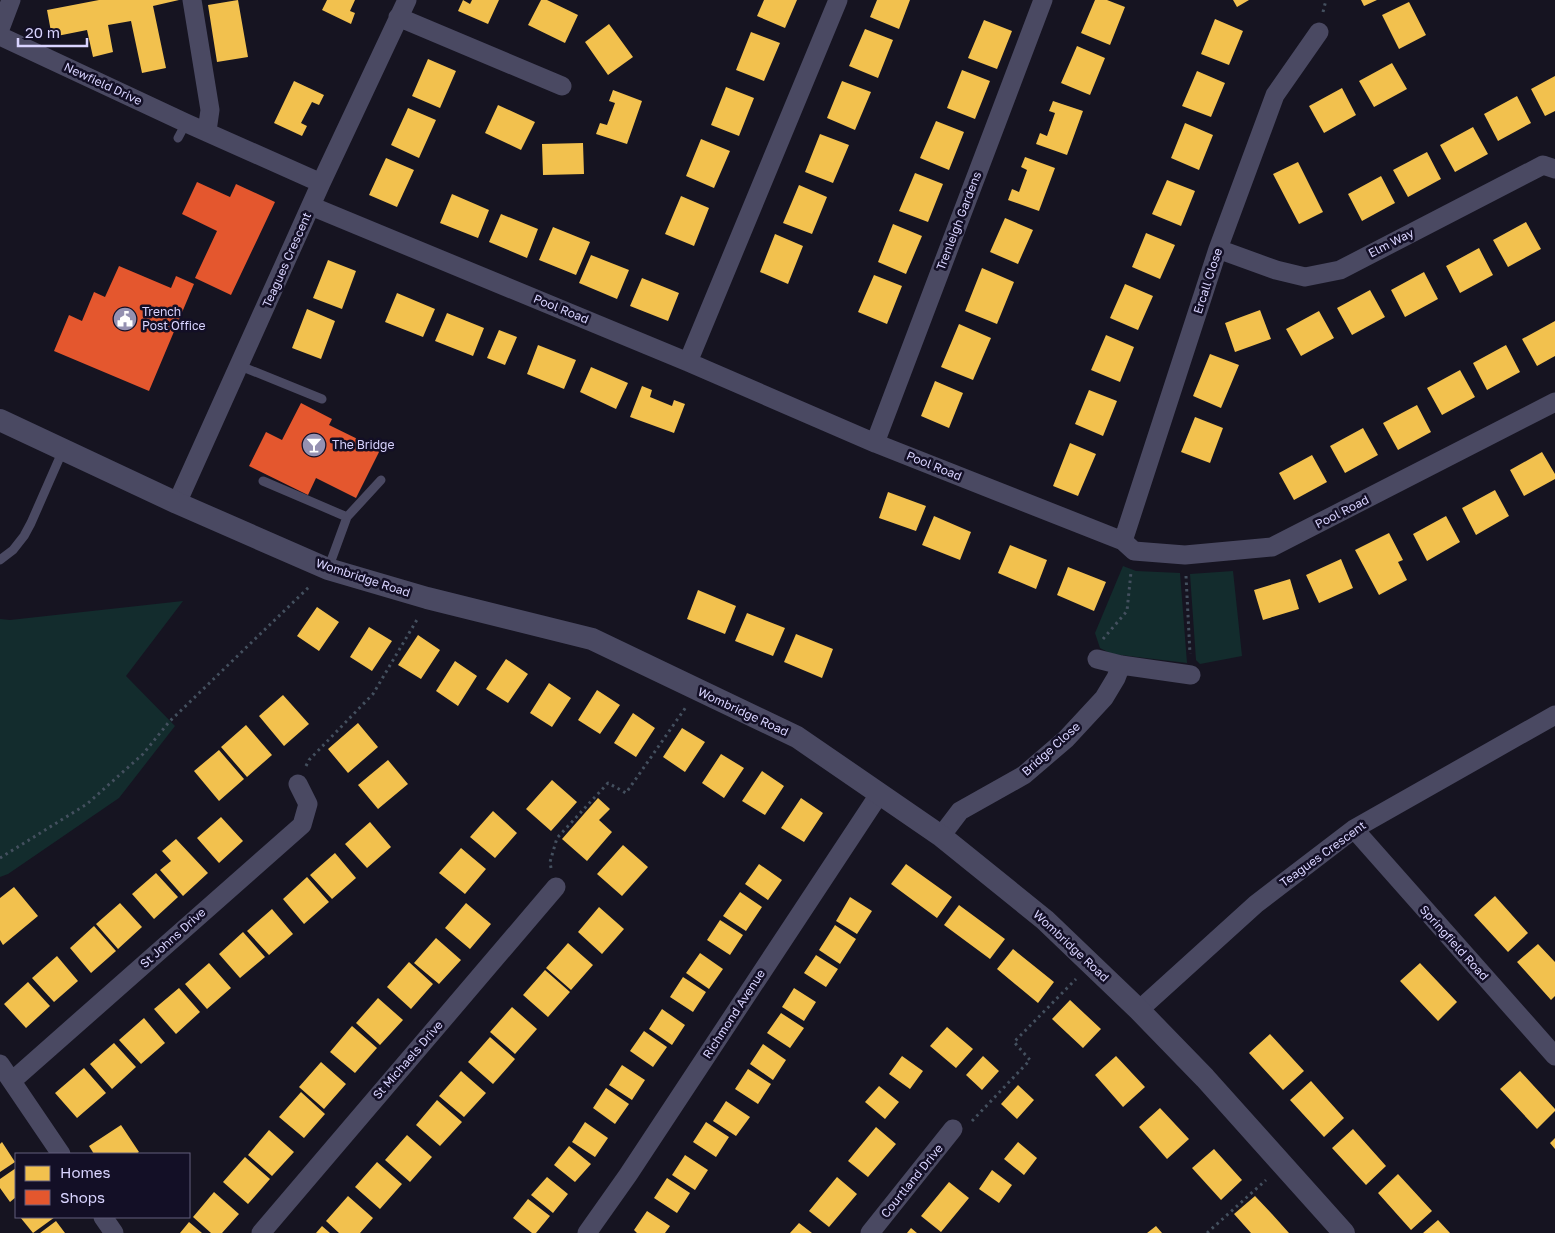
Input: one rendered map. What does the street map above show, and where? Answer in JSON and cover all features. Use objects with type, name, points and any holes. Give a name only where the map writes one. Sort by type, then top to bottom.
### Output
[{"type":"street","points":[[0,29],[11,0]]},
{"type":"street","points":[[192,0],[210,110],[206,131]]},
{"type":"street","name":"Teagues Crescent","points":[[177,503],[321,183],[407,0]]},
{"type":"street","points":[[688,362],[838,0]]},
{"type":"street","name":"Trenleigh Gardens","points":[[875,443],[1043,0]]},
{"type":"street","points":[[398,17],[562,86]]},
{"type":"street","name":"Ercall Close","points":[[1128,546],[1218,249],[1275,95],[1319,32]]},
{"type":"street","name":"Newfield Drive","points":[[0,36],[182,131],[206,131],[321,183]]},
{"type":"street","name":"Elm Way","points":[[1218,249],[1276,270],[1305,277],[1340,270],[1542,165],[1555,169]]},
{"type":"street","name":"Pool Road","points":[[311,206],[688,362],[875,443],[1128,546],[1185,555],[1272,548],[1555,402]]},
{"type":"street","name":"Wombridge Road","points":[[0,420],[177,503],[325,567],[426,598],[592,639],[796,737],[941,836],[1045,920],[1139,1010],[1205,1078],[1344,1233]]},
{"type":"street","points":[[1097,659],[1121,665],[1191,675]]},
{"type":"street","name":"Bridge Close","points":[[941,836],[960,811],[1024,775],[1066,739],[1104,698],[1116,678],[1121,665]]},
{"type":"street","name":"Teagues Crescent","points":[[1139,1010],[1256,904],[1354,829],[1555,715]]},
{"type":"street","name":"St Johns Drive","points":[[12,1081],[302,824],[308,804],[298,784]]},
{"type":"street","name":"Richmond Avenue","points":[[586,1233],[628,1174],[880,793]]},
{"type":"street","name":"Springfield Road","points":[[1354,829],[1555,1056]]},
{"type":"street","name":"St Michaels Drive","points":[[261,1233],[556,887]]},
{"type":"street","points":[[0,1064],[60,1153]]},
{"type":"street","name":"Courtland Drive","points":[[870,1233],[953,1129]]},
{"type":"street","points":[[104,1218],[114,1233]]},
{"type":"lane","points":[[238,365],[322,399]]},
{"type":"lane","points":[[0,560],[13,550],[24,536],[64,450]]},
{"type":"lane","points":[[263,480],[347,517]]},
{"type":"lane","points":[[325,567],[347,517],[381,480]]},
{"type":"path","points":[[1097,659],[1096,646],[1127,612],[1128,546]]},
{"type":"path","points":[[1185,555],[1191,675]]},
{"type":"path","points":[[0,858],[86,804],[143,754],[169,722],[312,584],[325,567]]},
{"type":"path","points":[[298,784],[309,760],[373,694],[416,623],[426,598]]},
{"type":"path","points":[[556,887],[550,862],[557,838],[608,783],[626,793],[698,690]]},
{"type":"path","points":[[953,1129],[973,1120],[1030,1060],[1014,1042],[1091,964]]},
{"type":"path","points":[[1207,1233],[1283,1165]]},
{"type":"green space","points":[[1123,566],[1136,571],[1180,573],[1187,663],[1112,654],[1100,648],[1095,633]]},
{"type":"green space","points":[[1233,571],[1242,656],[1200,664],[1196,660],[1190,574]]},
{"type":"green space","points":[[183,601],[126,676],[175,726],[119,798],[8,874],[0,877],[0,619],[10,620]]},
{"type":"building: Homes","points":[[99,0],[179,0],[153,6],[166,68],[142,73],[131,21],[108,25],[113,52],[93,57],[87,30],[52,37],[47,10]]},
{"type":"building: Homes","points":[[238,0],[248,57],[217,62],[208,5]]},
{"type":"building: Homes","points":[[327,0],[355,0],[350,11],[355,13],[351,24],[322,10]]},
{"type":"building: Homes","points":[[463,0],[470,4],[472,0],[499,0],[488,24],[458,11]]},
{"type":"building: Homes","points":[[541,0],[547,0],[578,15],[565,43],[528,25]]},
{"type":"building: Homes","points":[[764,0],[797,0],[785,28],[757,16]]},
{"type":"building: Homes","points":[[877,0],[910,0],[899,29],[870,17]]},
{"type":"building: Homes","points":[[1095,0],[1107,0],[1125,7],[1110,45],[1081,33]]},
{"type":"building: Homes","points":[[1233,0],[1249,0],[1237,7]]},
{"type":"building: Homes","points":[[1361,0],[1377,0],[1364,6]]},
{"type":"building: Homes","points":[[1409,2],[1426,35],[1399,49],[1382,15]]},
{"type":"building: Homes","points":[[1215,19],[1243,31],[1229,65],[1201,54]]},
{"type":"building: Homes","points":[[984,20],[1012,31],[997,69],[968,58]]},
{"type":"building: Homes","points":[[609,24],[633,57],[608,75],[585,42]]},
{"type":"building: Homes","points":[[865,29],[893,40],[878,78],[849,66]]},
{"type":"building: Homes","points":[[751,32],[780,43],[764,81],[736,70]]},
{"type":"building: Homes","points":[[1077,46],[1105,58],[1090,95],[1061,83]]},
{"type":"building: Homes","points":[[428,59],[456,71],[440,108],[412,96]]},
{"type":"building: Homes","points":[[1392,63],[1407,89],[1374,107],[1359,81]]},
{"type":"building: Homes","points":[[962,70],[990,81],[975,119],[947,108]]},
{"type":"building: Homes","points":[[1197,71],[1225,83],[1211,117],[1182,106]]},
{"type":"building: Homes","points":[[1555,76],[1555,111],[1545,116],[1531,89]]},
{"type":"building: Homes","points":[[294,81],[324,95],[319,105],[312,102],[301,123],[307,126],[302,136],[274,123]]},
{"type":"building: Homes","points":[[842,81],[871,92],[855,130],[827,118]]},
{"type":"building: Homes","points":[[726,87],[754,98],[739,136],[711,125]]},
{"type":"building: Homes","points":[[1342,88],[1356,115],[1324,133],[1309,106]]},
{"type":"building: Homes","points":[[613,90],[642,101],[627,144],[596,134],[600,123],[607,125],[615,103],[609,101]]},
{"type":"building: Homes","points":[[1517,96],[1531,123],[1498,141],[1484,114]]},
{"type":"building: Homes","points":[[1053,101],[1083,111],[1067,155],[1036,144],[1040,133],[1047,136],[1055,113],[1049,111]]},
{"type":"building: Homes","points":[[498,105],[535,122],[521,150],[485,133]]},
{"type":"building: Homes","points":[[408,108],[436,120],[419,158],[391,145]]},
{"type":"building: Homes","points":[[936,121],[964,132],[949,170],[920,158]]},
{"type":"building: Homes","points":[[1185,123],[1213,135],[1199,170],[1171,158]]},
{"type":"building: Homes","points":[[1473,127],[1488,154],[1455,172],[1440,145]]},
{"type":"building: Homes","points":[[820,134],[849,145],[833,183],[805,172]]},
{"type":"building: Homes","points":[[701,139],[730,151],[714,188],[686,176]]},
{"type":"building: Homes","points":[[583,143],[584,174],[543,175],[542,144]]},
{"type":"building: Homes","points":[[1427,152],[1441,179],[1408,197],[1393,170]]},
{"type":"building: Homes","points":[[1025,157],[1055,168],[1039,211],[1008,200],[1012,189],[1019,192],[1027,170],[1021,167]]},
{"type":"building: Homes","points":[[386,158],[414,170],[397,207],[369,195]]},
{"type":"building: Homes","points":[[1298,162],[1323,212],[1299,224],[1273,174]]},
{"type":"building: Homes","points":[[915,173],[943,184],[928,222],[899,211]]},
{"type":"building: Homes","points":[[1381,176],[1395,203],[1362,221],[1348,194]]},
{"type":"building: Homes","points":[[1167,180],[1195,191],[1181,226],[1152,214]]},
{"type":"building: Homes","points":[[799,185],[827,197],[812,234],[783,223]]},
{"type":"building: Homes","points":[[452,194],[489,210],[478,238],[440,223]]},
{"type":"building: Homes","points":[[681,196],[709,208],[694,246],[665,234]]},
{"type":"building: Homes","points":[[501,214],[538,229],[527,258],[489,242]]},
{"type":"building: Homes","points":[[1005,218],[1033,230],[1018,264],[990,252]]},
{"type":"building: Homes","points":[[1526,222],[1541,249],[1508,267],[1493,240]]},
{"type":"building: Homes","points":[[893,224],[922,236],[906,274],[878,262]]},
{"type":"building: Homes","points":[[553,227],[590,242],[576,275],[539,260]]},
{"type":"building: Homes","points":[[1146,233],[1175,245],[1160,279],[1132,267]]},
{"type":"building: Homes","points":[[775,234],[803,246],[788,284],[760,272]]},
{"type":"building: Homes","points":[[1479,248],[1493,275],[1460,293],[1446,266]]},
{"type":"building: Homes","points":[[591,255],[629,270],[617,299],[579,283]]},
{"type":"building: Homes","points":[[328,260],[356,271],[342,309],[313,298]]},
{"type":"building: Homes","points":[[982,268],[1014,282],[997,324],[965,311]]},
{"type":"building: Homes","points":[[1424,272],[1438,299],[1405,317],[1391,290]]},
{"type":"building: Homes","points":[[874,275],[902,286],[887,324],[858,312]]},
{"type":"building: Homes","points":[[642,278],[679,293],[668,321],[630,306]]},
{"type":"building: Homes","points":[[1125,284],[1153,296],[1138,330],[1110,318]]},
{"type":"building: Homes","points":[[1370,290],[1385,317],[1352,335],[1337,308]]},
{"type":"building: Homes","points":[[397,293],[435,309],[423,337],[385,322]]},
{"type":"building: Homes","points":[[307,309],[335,321],[321,359],[292,348]]},
{"type":"building: Homes","points":[[1260,310],[1271,339],[1235,352],[1225,323]]},
{"type":"building: Homes","points":[[1319,311],[1334,338],[1301,356],[1286,329]]},
{"type":"building: Homes","points":[[447,313],[484,328],[473,356],[435,341]]},
{"type":"building: Homes","points":[[1555,321],[1555,356],[1537,366],[1522,339]]},
{"type":"building: Homes","points":[[959,324],[991,338],[973,380],[941,367]]},
{"type":"building: Homes","points":[[499,330],[517,337],[505,365],[487,358]]},
{"type":"building: Homes","points":[[1106,335],[1134,347],[1120,382],[1091,370]]},
{"type":"building: Homes","points":[[538,345],[576,360],[564,389],[527,374]]},
{"type":"building: Homes","points":[[1506,345],[1520,372],[1487,390],[1473,363]]},
{"type":"building: Homes","points":[[1210,354],[1239,365],[1221,408],[1193,396]]},
{"type":"building: Homes","points":[[591,367],[628,383],[616,409],[580,392]]},
{"type":"building: Homes","points":[[1460,370],[1475,397],[1442,415],[1427,388]]},
{"type":"building: Homes","points":[[935,381],[963,393],[949,428],[921,416]]},
{"type":"building: Homes","points":[[642,386],[652,390],[650,397],[672,406],[674,400],[685,404],[674,433],[630,417]]},
{"type":"building: Homes","points":[[1089,390],[1117,401],[1103,436],[1075,424]]},
{"type":"building: Homes","points":[[1417,405],[1431,432],[1398,450],[1383,423]]},
{"type":"building: Homes","points":[[1195,417],[1223,428],[1210,463],[1181,452]]},
{"type":"building: Homes","points":[[1363,428],[1378,455],[1345,473],[1330,446]]},
{"type":"building: Homes","points":[[1070,443],[1096,454],[1078,496],[1053,486]]},
{"type":"building: Homes","points":[[1542,452],[1555,474],[1555,479],[1524,496],[1510,470]]},
{"type":"building: Homes","points":[[1312,455],[1327,482],[1294,500],[1279,473]]},
{"type":"building: Homes","points":[[1495,490],[1509,516],[1476,535],[1462,508]]},
{"type":"building: Homes","points":[[888,492],[926,506],[916,531],[879,518]]},
{"type":"building: Homes","points":[[934,516],[971,532],[960,560],[922,545]]},
{"type":"building: Homes","points":[[1446,516],[1460,542],[1427,561],[1413,534]]},
{"type":"building: Homes","points":[[1389,533],[1403,560],[1398,562],[1407,580],[1379,595],[1355,550]]},
{"type":"building: Homes","points":[[1010,545],[1047,560],[1036,589],[998,573]]},
{"type":"building: Homes","points":[[1341,559],[1353,588],[1319,603],[1306,575]]},
{"type":"building: Homes","points":[[1068,567],[1106,582],[1094,611],[1057,595]]},
{"type":"building: Homes","points":[[1290,579],[1299,609],[1263,620],[1254,590]]},
{"type":"building: Homes","points":[[698,590],[736,606],[725,634],[687,619]]},
{"type":"building: Homes","points":[[317,607],[339,622],[319,651],[297,636]]},
{"type":"building: Homes","points":[[747,613],[785,628],[773,656],[735,641]]},
{"type":"building: Homes","points":[[369,627],[392,641],[372,671],[350,657]]},
{"type":"building: Homes","points":[[796,634],[833,649],[822,678],[784,662]]},
{"type":"building: Homes","points":[[418,635],[440,650],[421,679],[398,665]]},
{"type":"building: Homes","points":[[506,659],[528,674],[508,703],[486,689]]},
{"type":"building: Homes","points":[[455,661],[477,676],[458,706],[436,691]]},
{"type":"building: Homes","points":[[549,683],[571,698],[552,727],[530,713]]},
{"type":"building: Homes","points":[[597,690],[620,705],[600,734],[578,720]]},
{"type":"building: Homes","points":[[283,695],[309,724],[284,746],[259,716]]},
{"type":"building: Homes","points":[[633,713],[655,728],[636,757],[614,743]]},
{"type":"building: Homes","points":[[358,723],[378,747],[348,773],[328,749]]},
{"type":"building: Homes","points":[[246,725],[272,755],[247,777],[221,747]]},
{"type":"building: Homes","points":[[682,728],[705,742],[685,772],[663,757]]},
{"type":"building: Homes","points":[[219,750],[244,779],[219,801],[194,771]]},
{"type":"building: Homes","points":[[721,754],[744,768],[724,798],[702,783]]},
{"type":"building: Homes","points":[[388,760],[408,784],[378,809],[358,785]]},
{"type":"building: Homes","points":[[762,771],[784,786],[765,815],[742,801]]},
{"type":"building: Homes","points":[[552,780],[577,802],[551,831],[526,809]]},
{"type":"building: Homes","points":[[598,798],[610,809],[599,820],[612,832],[587,861],[562,839]]},
{"type":"building: Homes","points":[[801,798],[823,813],[804,842],[781,828]]},
{"type":"building: Homes","points":[[493,811],[517,833],[495,858],[470,837]]},
{"type":"building: Homes","points":[[221,817],[243,841],[219,863],[197,838]]},
{"type":"building: Homes","points":[[370,822],[391,847],[367,868],[345,844]]},
{"type":"building: Homes","points":[[176,839],[208,873],[183,896],[160,870],[171,861],[162,851]]},
{"type":"building: Homes","points":[[623,845],[648,867],[622,896],[597,874]]},
{"type":"building: Homes","points":[[461,848],[486,869],[465,894],[439,873]]},
{"type":"building: Homes","points":[[335,853],[356,878],[332,899],[310,875]]},
{"type":"building: Homes","points":[[759,864],[782,880],[768,900],[745,884]]},
{"type":"building: Homes","points":[[906,864],[952,897],[937,918],[891,884]]},
{"type":"building: Homes","points":[[156,873],[178,897],[154,919],[132,894]]},
{"type":"building: Homes","points":[[307,877],[329,902],[304,924],[283,899]]},
{"type":"building: Homes","points":[[14,887],[38,916],[3,945],[0,940],[0,898]]},
{"type":"building: Homes","points":[[740,892],[762,907],[746,931],[723,916]]},
{"type":"building: Homes","points":[[1495,896],[1528,933],[1508,952],[1474,915]]},
{"type":"building: Homes","points":[[850,897],[872,911],[857,934],[836,921]]},
{"type":"building: Homes","points":[[120,903],[142,927],[118,949],[96,924]]},
{"type":"building: Homes","points":[[466,903],[491,924],[470,949],[445,928]]},
{"type":"building: Homes","points":[[959,905],[1005,939],[990,959],[944,925]]},
{"type":"building: Homes","points":[[599,907],[624,929],[602,954],[578,932]]},
{"type":"building: Homes","points":[[272,909],[293,934],[269,955],[247,931]]},
{"type":"building: Homes","points":[[720,920],[743,935],[730,955],[707,940]]},
{"type":"building: Homes","points":[[835,925],[856,939],[840,964],[819,950]]},
{"type":"building: Homes","points":[[94,926],[116,951],[91,973],[70,948]]},
{"type":"building: Homes","points":[[243,932],[265,957],[240,978],[219,954]]},
{"type":"building: Homes","points":[[436,938],[461,960],[439,984],[414,963]]},
{"type":"building: Homes","points":[[568,943],[593,965],[571,990],[546,968]]},
{"type":"building: Homes","points":[[1538,944],[1555,962],[1555,996],[1551,1000],[1517,962]]},
{"type":"building: Homes","points":[[1013,949],[1054,982],[1038,1003],[997,969]]},
{"type":"building: Homes","points":[[700,953],[723,969],[709,989],[686,973]]},
{"type":"building: Homes","points":[[816,955],[838,969],[826,987],[804,973]]},
{"type":"building: Homes","points":[[57,956],[78,981],[54,1002],[32,978]]},
{"type":"building: Homes","points":[[409,962],[433,984],[411,1009],[387,987]]},
{"type":"building: Homes","points":[[209,963],[231,988],[207,1009],[185,984]]},
{"type":"building: Homes","points":[[1420,963],[1457,1002],[1438,1021],[1400,981]]},
{"type":"building: Homes","points":[[545,970],[570,992],[548,1017],[523,995]]},
{"type":"building: Homes","points":[[683,977],[706,992],[693,1012],[670,997]]},
{"type":"building: Homes","points":[[28,982],[50,1006],[26,1028],[4,1004]]},
{"type":"building: Homes","points":[[179,988],[200,1012],[176,1034],[154,1009]]},
{"type":"building: Homes","points":[[794,988],[816,1002],[804,1021],[782,1007]]},
{"type":"building: Homes","points":[[378,998],[403,1020],[380,1045],[356,1023]]},
{"type":"building: Homes","points":[[1070,1000],[1101,1029],[1083,1048],[1052,1019]]},
{"type":"building: Homes","points":[[512,1007],[537,1029],[515,1054],[490,1032]]},
{"type":"building: Homes","points":[[662,1009],[685,1025],[672,1045],[649,1029]]},
{"type":"building: Homes","points":[[781,1013],[804,1028],[790,1048],[767,1033]]},
{"type":"building: Homes","points":[[144,1018],[165,1043],[141,1064],[119,1040]]},
{"type":"building: Homes","points":[[352,1026],[377,1048],[355,1073],[330,1052]]},
{"type":"building: Homes","points":[[947,1027],[973,1049],[956,1068],[930,1046]]},
{"type":"building: Homes","points":[[644,1031],[667,1047],[653,1067],[630,1051]]},
{"type":"building: Homes","points":[[1270,1034],[1304,1071],[1283,1090],[1249,1053]]},
{"type":"building: Homes","points":[[490,1037],[515,1059],[493,1084],[468,1062]]},
{"type":"building: Homes","points":[[114,1043],[136,1067],[112,1089],[90,1064]]},
{"type":"building: Homes","points":[[763,1044],[786,1060],[773,1080],[750,1064]]},
{"type":"building: Homes","points":[[902,1056],[923,1071],[910,1089],[889,1074]]},
{"type":"building: Homes","points":[[983,1056],[999,1071],[982,1090],[966,1075]]},
{"type":"building: Homes","points":[[1116,1056],[1145,1087],[1123,1107],[1095,1075]]},
{"type":"building: Homes","points":[[321,1062],[346,1084],[324,1109],[299,1087]]},
{"type":"building: Homes","points":[[622,1065],[645,1080],[632,1100],[609,1085]]},
{"type":"building: Homes","points":[[84,1068],[106,1093],[77,1118],[55,1093]]},
{"type":"building: Homes","points":[[748,1069],[771,1084],[758,1104],[735,1089]]},
{"type":"building: Homes","points":[[461,1071],[486,1093],[464,1117],[439,1096]]},
{"type":"building: Homes","points":[[1520,1071],[1555,1109],[1537,1129],[1500,1089]]},
{"type":"building: Homes","points":[[1311,1081],[1344,1118],[1324,1137],[1290,1100]]},
{"type":"building: Homes","points":[[1018,1085],[1034,1100],[1017,1119],[1001,1104]]},
{"type":"building: Homes","points":[[879,1086],[899,1102],[885,1119],[865,1102]]},
{"type":"building: Homes","points":[[606,1088],[629,1104],[615,1124],[593,1108]]},
{"type":"building: Homes","points":[[301,1092],[325,1114],[304,1138],[279,1117]]},
{"type":"building: Homes","points":[[437,1100],[462,1122],[440,1146],[416,1125]]},
{"type":"building: Homes","points":[[726,1101],[750,1117],[736,1136],[713,1121]]},
{"type":"building: Homes","points":[[1160,1108],[1189,1139],[1167,1159],[1139,1127]]},
{"type":"building: Homes","points":[[585,1122],[608,1138],[595,1157],[572,1142]]},
{"type":"building: Homes","points":[[706,1122],[729,1137],[716,1157],[693,1142]]},
{"type":"building: Homes","points":[[121,1125],[139,1152],[93,1153],[89,1146]]},
{"type":"building: Homes","points":[[876,1127],[896,1144],[868,1177],[848,1161]]},
{"type":"building: Homes","points":[[1353,1129],[1386,1166],[1366,1185],[1332,1148]]},
{"type":"building: Homes","points":[[269,1130],[294,1152],[272,1176],[248,1155]]},
{"type":"building: Homes","points":[[407,1135],[432,1157],[410,1182],[385,1160]]},
{"type":"building: Homes","points":[[1555,1138],[1555,1149],[1550,1143]]},
{"type":"building: Homes","points":[[2,1142],[15,1162],[0,1172],[0,1144]]},
{"type":"building: Homes","points":[[1018,1142],[1037,1158],[1024,1175],[1004,1159]]},
{"type":"building: Homes","points":[[569,1146],[591,1164],[575,1182],[554,1165]]},
{"type":"building: Homes","points":[[1214,1149],[1242,1180],[1221,1200],[1192,1168]]},
{"type":"building: Homes","points":[[685,1155],[708,1170],[695,1190],[672,1175]]},
{"type":"building: Homes","points":[[245,1157],[270,1179],[248,1204],[223,1182]]},
{"type":"building: Homes","points":[[377,1162],[402,1184],[380,1209],[355,1187]]},
{"type":"building: Homes","points":[[15,1169],[15,1198],[10,1202],[0,1188],[0,1179]]},
{"type":"building: Homes","points":[[992,1170],[1012,1185],[999,1203],[979,1189]]},
{"type":"building: Homes","points":[[1398,1174],[1432,1211],[1411,1230],[1378,1193]]},
{"type":"building: Homes","points":[[547,1177],[568,1194],[553,1213],[531,1195]]},
{"type":"building: Homes","points":[[837,1177],[857,1194],[829,1227],[809,1211]]},
{"type":"building: Homes","points":[[667,1178],[690,1193],[677,1213],[654,1198]]},
{"type":"building: Homes","points":[[949,1182],[969,1198],[941,1232],[921,1216]]},
{"type":"building: Homes","points":[[214,1192],[239,1214],[222,1233],[211,1233],[193,1217]]},
{"type":"building: Homes","points":[[348,1196],[373,1218],[360,1233],[339,1233],[326,1221]]},
{"type":"building: Homes","points":[[1255,1196],[1289,1233],[1251,1233],[1234,1214]]},
{"type":"building: Homes","points":[[528,1199],[550,1216],[536,1233],[532,1233],[513,1218]]},
{"type":"building: Homes","points":[[647,1211],[670,1226],[665,1233],[637,1233],[634,1230]]},
{"type":"building: Homes","points":[[21,1218],[54,1218],[33,1233]]},
{"type":"building: Homes","points":[[1438,1220],[1450,1233],[1423,1233]]},
{"type":"building: Homes","points":[[56,1221],[65,1233],[40,1233]]},
{"type":"building: Homes","points":[[189,1222],[202,1233],[180,1233]]},
{"type":"building: Homes","points":[[799,1223],[812,1233],[790,1233]]},
{"type":"building: Homes","points":[[322,1226],[330,1233],[316,1233]]},
{"type":"building: Homes","points":[[1156,1226],[1162,1233],[1147,1233]]},
{"type":"building: Homes","points":[[911,1228],[917,1233],[907,1233]]},
{"type":"building: Shops","points":[[197,182],[230,197],[236,184],[275,202],[231,295],[195,278],[217,231],[182,214]]},
{"type":"building: Shops","points":[[119,266],[171,288],[176,276],[194,284],[149,391],[54,351],[69,315],[82,321],[94,292],[105,297]]},
{"type":"building: Shops","name":"The Bridge","points":[[301,403],[332,419],[329,425],[380,450],[356,498],[316,478],[308,495],[249,466],[266,432],[282,440]]},
{"type":"place","name":"Trench Post Office","points":[[125,319]]},
{"type":"place","name":"The Bridge","points":[[314,445]]}]
